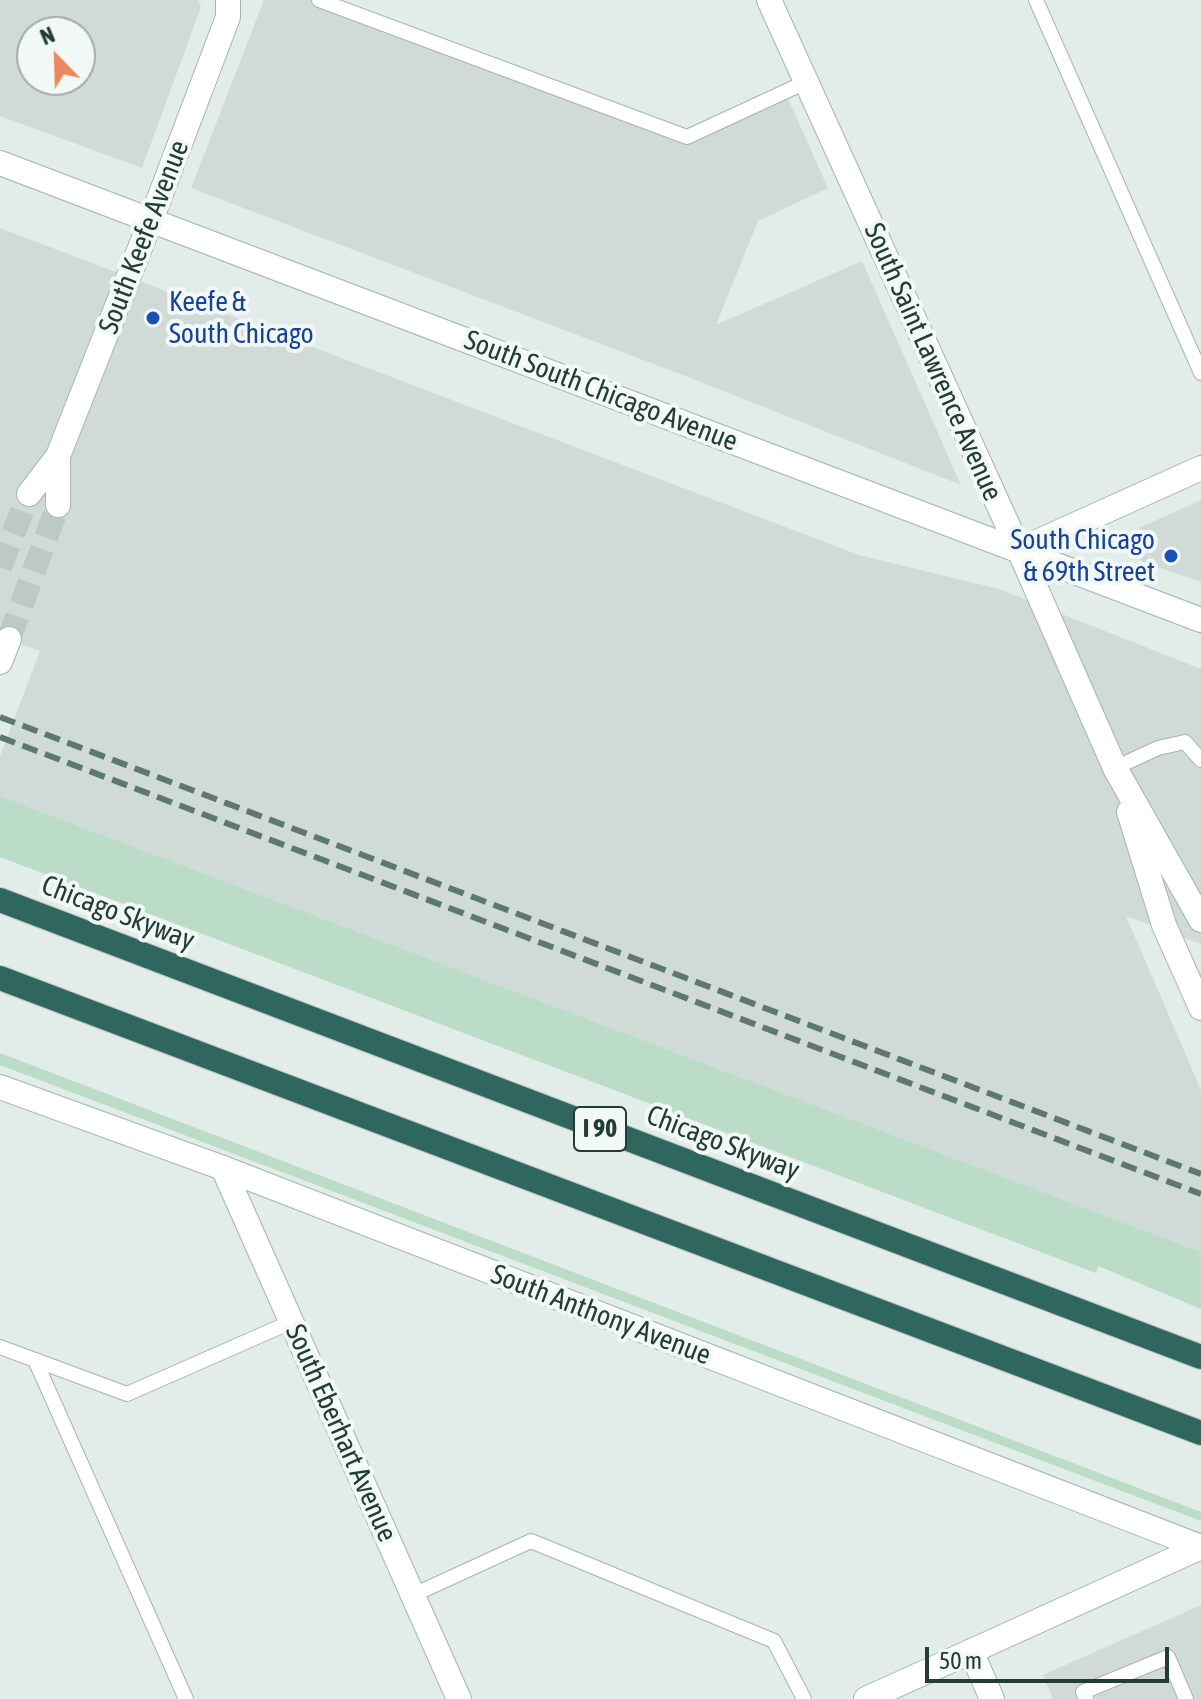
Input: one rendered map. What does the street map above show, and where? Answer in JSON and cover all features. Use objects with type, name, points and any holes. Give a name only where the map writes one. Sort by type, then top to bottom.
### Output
[{"type":"highway","name":"Chicago Skyway","points":[[0,900],[1201,1357]]},
{"type":"highway","name":"I 90","points":[[0,978],[1201,1433]]},
{"type":"street","name":"South Saint Lawrence Avenue","points":[[769,0],[1115,768],[1201,920]]},
{"type":"street","name":"South Keefe Avenue","points":[[29,494],[58,456],[151,220],[228,8]]},
{"type":"street","name":"South South Chicago Avenue","points":[[0,163],[1201,620]]},
{"type":"street","name":"South Keefe Avenue","points":[[58,456],[58,505]]},
{"type":"street","points":[[1019,550],[1201,468]]},
{"type":"street","name":"South Saint Lawrence Avenue","points":[[1115,768],[1164,925],[1201,1008]]},
{"type":"street","name":"South Anthony Avenue","points":[[0,1087],[223,1168],[1201,1548]]},
{"type":"street","name":"South Eberhart Avenue","points":[[223,1168],[459,1699]]},
{"type":"street","points":[[866,1699],[1201,1548]]},
{"type":"street","points":[[971,1651],[992,1699]]},
{"type":"lane","points":[[319,0],[687,137],[806,82]]},
{"type":"lane","points":[[1036,0],[1201,373]]},
{"type":"lane","points":[[1115,768],[1158,748],[1185,742],[1201,760]]},
{"type":"lane","points":[[0,1347],[127,1394],[291,1322]]},
{"type":"lane","points":[[35,1360],[186,1699]]},
{"type":"lane","points":[[413,1595],[531,1541],[774,1641],[804,1699]]},
{"type":"lane","points":[[1086,1699],[1083,1692],[1168,1657],[1186,1699]]},
{"type":"shaded area","points":[[0,0],[198,0],[201,7],[142,168],[0,116]]},
{"type":"shaded area","points":[[264,0],[319,0],[687,137],[785,92],[828,188],[758,221],[716,325],[862,261],[961,485],[693,379],[191,188]]},
{"type":"shaded area","points":[[0,228],[859,555],[999,589],[1201,669],[1201,944],[1126,916],[1201,1090],[1201,1252],[0,796],[0,756],[40,651],[0,636]]},
{"type":"shaded area","points":[[1201,500],[1201,582],[1143,562],[1132,550],[1133,535],[1141,527]]},
{"type":"shaded area","points":[[1201,1605],[1201,1699],[1053,1699],[1043,1675]]},
{"type":"green space","points":[[0,796],[1201,1252],[1201,1309],[1098,1266],[1096,1273],[0,857]]},
{"type":"green space","points":[[0,1053],[1201,1512],[1201,1521],[0,1065]]},
{"type":"tunnel","points":[[0,567],[29,494]]},
{"type":"tunnel","points":[[9,639],[58,505]]},
{"type":"railway","points":[[0,717],[1201,1174]]},
{"type":"railway","points":[[0,737],[1201,1194]]},
{"type":"place","name":"Keefe & South Chicago","points":[[153,318]]},
{"type":"place","name":"South Chicago & 69th Street","points":[[1171,556]]}]
